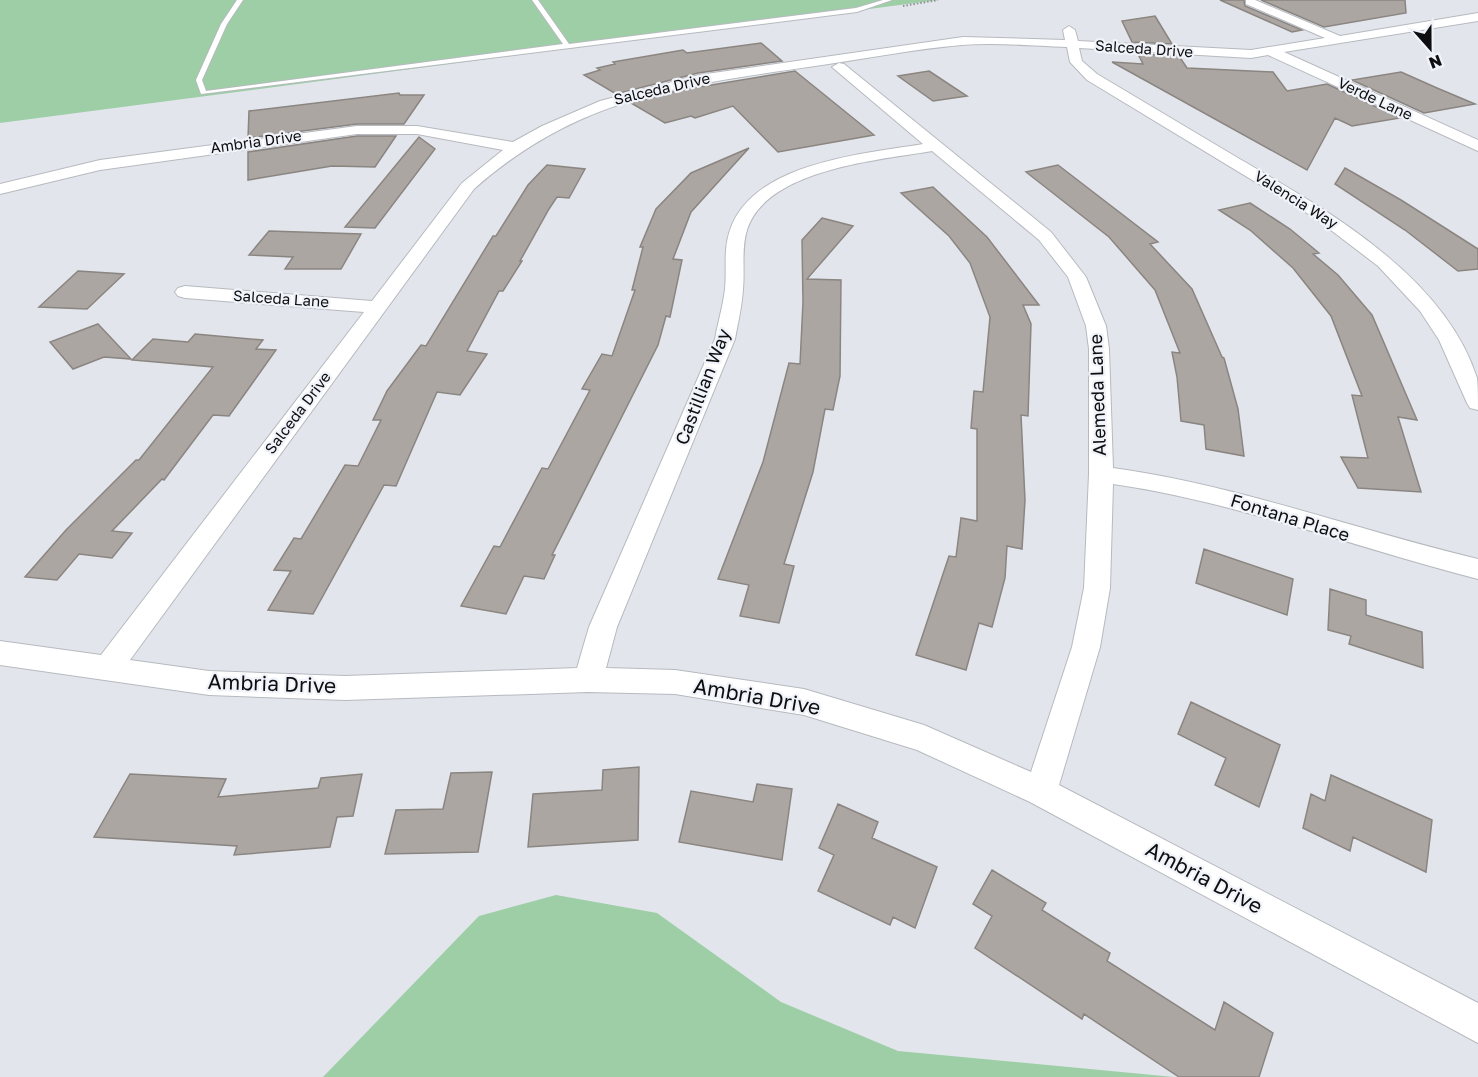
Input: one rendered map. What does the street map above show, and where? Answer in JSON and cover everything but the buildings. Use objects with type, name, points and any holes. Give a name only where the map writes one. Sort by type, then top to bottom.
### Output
[{"type":"street","points":[[1250,2],[1341,40]]},
{"type":"street","name":"Salceda Drive","points":[[107,669],[468,186],[513,147],[552,125],[610,101],[699,79],[963,41],[1010,41],[1070,36],[1223,54],[1272,52],[1478,17]]},
{"type":"street","name":"Valencia Way","points":[[1070,36],[1076,62],[1092,77],[1320,214],[1384,262],[1427,307],[1449,340],[1478,403]]},
{"type":"street","name":"Verde Lane","points":[[1272,52],[1478,147]]},
{"type":"street","name":"Alemeda Lane","points":[[839,67],[1045,236],[1077,277],[1088,301],[1100,349],[1101,474],[1097,588],[1086,647],[1041,792]]},
{"type":"street","name":"Ambria Drive","points":[[0,189],[100,165],[357,130],[434,132],[513,147]]},
{"type":"street","name":"Castillian Way","points":[[588,680],[603,627],[725,339],[734,290],[736,238],[741,222],[752,207],[768,193],[807,173],[832,165],[937,146]]},
{"type":"street","name":"Salceda Lane","points":[[185,292],[378,307]]},
{"type":"street","name":"Fontana Place","points":[[1101,474],[1171,485],[1228,499],[1407,552],[1478,569]]},
{"type":"street","name":"Ambria Drive","points":[[0,653],[209,683],[345,688],[588,680],[675,682],[804,702],[924,739],[1041,792],[1478,1024]]},
{"type":"lane","points":[[240,0],[224,24],[199,80],[203,93],[567,45],[858,10],[889,0]]},
{"type":"lane","points":[[535,0],[567,45]]},
{"type":"green space","points":[[0,0],[938,0],[0,123]]},
{"type":"green space","points":[[556,895],[657,913],[781,1002],[898,1051],[1174,1077],[323,1077],[479,916]]}]
